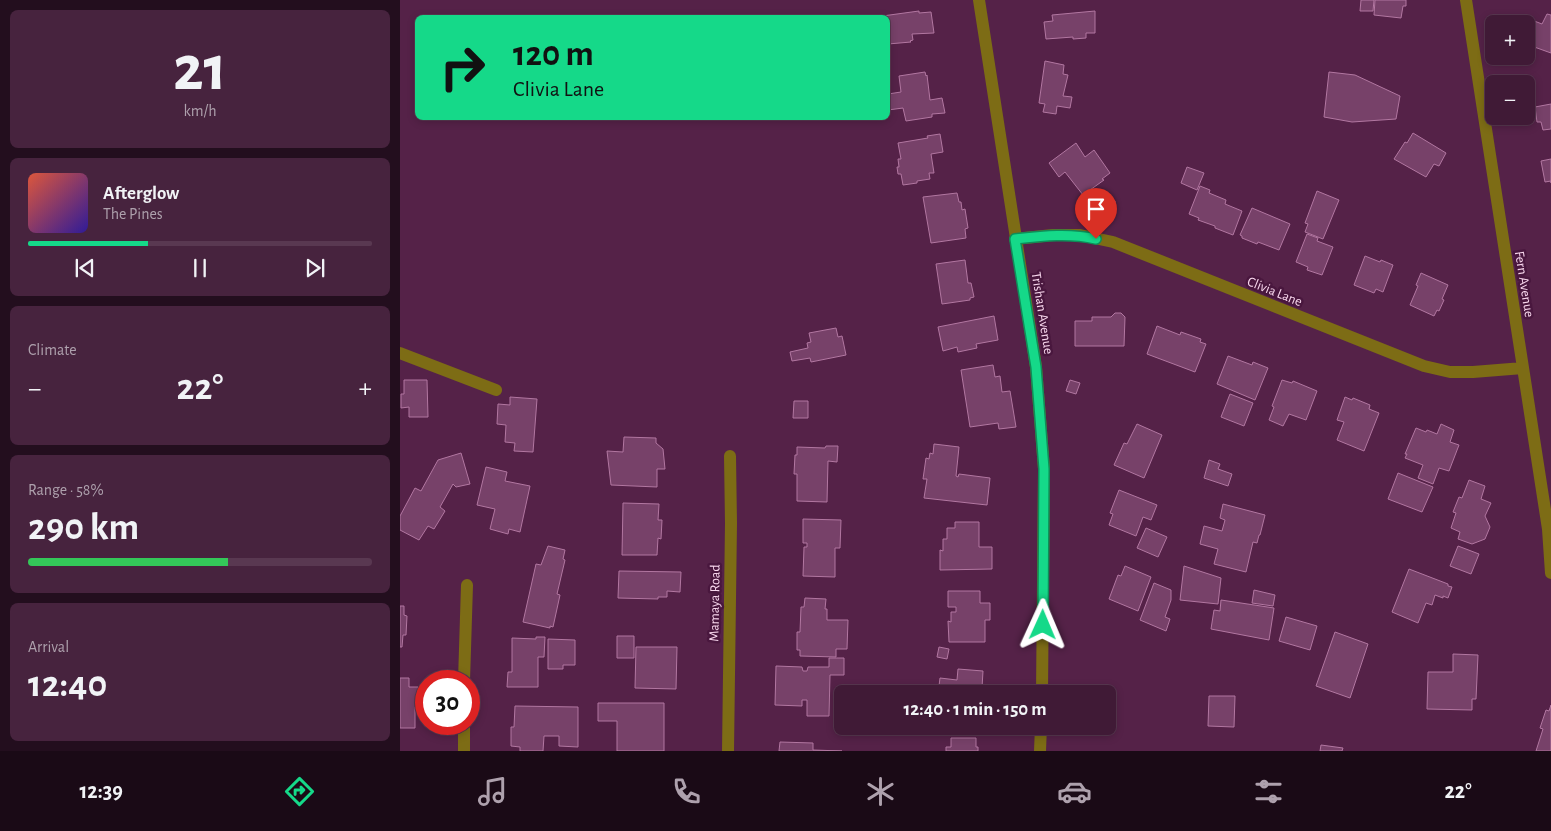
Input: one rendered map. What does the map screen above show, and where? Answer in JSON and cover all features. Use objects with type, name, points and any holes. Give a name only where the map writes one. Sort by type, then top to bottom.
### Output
[{"type":"street","name":"Trishan Avenue","points":[[979,0],[1036,367],[1044,469],[1042,685]]},
{"type":"street","name":"Fern Avenue","points":[[1466,0],[1548,529],[1551,573]]},
{"type":"street","name":"Clivia Lane","points":[[1015,239],[1053,235],[1080,235],[1113,242],[1424,366],[1450,372],[1523,368]]},
{"type":"street","points":[[400,353],[496,390]]},
{"type":"street","name":"Mamaya Road","points":[[728,751],[730,456]]},
{"type":"street","points":[[464,670],[467,585]]},
{"type":"street","points":[[464,735],[464,751]]},
{"type":"street","points":[[1040,751],[1041,735]]},
{"type":"building","points":[[1361,0],[1374,0],[1373,11],[1360,11]]},
{"type":"building","points":[[1375,0],[1406,0],[1406,6],[1403,6],[1401,18],[1374,15]]},
{"type":"building","points":[[919,11],[919,13],[931,12],[934,33],[912,34],[913,40],[911,42],[890,44],[890,15]]},
{"type":"building","points":[[1095,11],[1095,33],[1086,33],[1086,38],[1046,39],[1044,22],[1053,21],[1052,15]]},
{"type":"building","points":[[1547,14],[1551,15],[1551,53],[1535,47],[1535,21],[1542,24]]},
{"type":"building","points":[[1045,61],[1064,65],[1063,74],[1068,75],[1063,96],[1072,97],[1070,108],[1057,106],[1056,114],[1043,112],[1045,104],[1039,103]]},
{"type":"building","points":[[925,72],[930,100],[942,98],[945,113],[932,114],[932,117],[906,121],[903,108],[890,110],[890,94],[901,92],[899,76]]},
{"type":"building","points":[[1329,72],[1355,75],[1400,96],[1396,119],[1352,122],[1324,117]]},
{"type":"building","points":[[1551,104],[1551,129],[1543,130],[1541,122],[1537,122],[1535,107]]},
{"type":"building","points":[[1413,133],[1446,153],[1439,166],[1434,164],[1426,177],[1394,159]]},
{"type":"building","points":[[940,134],[943,152],[931,154],[934,173],[929,173],[930,179],[903,185],[901,174],[898,174],[897,167],[899,167],[898,159],[901,159],[898,143]]},
{"type":"building","points":[[1076,143],[1085,157],[1094,150],[1110,173],[1102,179],[1104,180],[1083,195],[1065,172],[1059,177],[1049,163]]},
{"type":"building","points":[[1551,159],[1551,181],[1545,182],[1541,161]]},
{"type":"building","points":[[1187,167],[1204,173],[1197,190],[1181,183]]},
{"type":"building","points":[[1200,186],[1210,190],[1209,193],[1226,200],[1225,204],[1242,211],[1233,235],[1198,220],[1199,218],[1189,214]]},
{"type":"building","points":[[1317,191],[1339,200],[1323,239],[1305,232],[1308,224],[1305,223]]},
{"type":"building","points":[[957,193],[962,210],[965,209],[968,228],[965,229],[966,238],[931,243],[923,197]]},
{"type":"building","points":[[1087,194],[1095,194],[1094,199],[1102,199],[1102,201],[1115,201],[1115,211],[1094,211],[1095,202],[1087,202]]},
{"type":"building","points":[[1252,208],[1290,224],[1279,250],[1258,242],[1257,244],[1242,238],[1240,235]]},
{"type":"building","points":[[1307,234],[1318,238],[1317,241],[1333,247],[1322,275],[1307,270],[1308,267],[1296,262]]},
{"type":"building","points":[[1365,256],[1393,265],[1383,292],[1376,289],[1374,293],[1354,285]]},
{"type":"building","points":[[965,260],[968,283],[971,283],[974,297],[970,298],[970,300],[942,304],[936,264]]},
{"type":"building","points":[[1421,273],[1448,285],[1442,299],[1444,300],[1439,311],[1437,310],[1434,316],[1410,305]]},
{"type":"building","points":[[1115,313],[1121,313],[1125,317],[1124,346],[1075,346],[1075,321],[1092,321],[1092,317],[1111,317]]},
{"type":"building","points":[[994,316],[998,340],[976,344],[977,348],[958,352],[957,347],[943,351],[938,327]]},
{"type":"building","points":[[1157,326],[1180,335],[1181,332],[1201,339],[1200,342],[1206,344],[1195,372],[1147,354]]},
{"type":"building","points":[[836,328],[838,337],[842,336],[846,355],[811,362],[810,358],[792,361],[790,352],[808,348],[807,343],[811,342],[809,333]]},
{"type":"building","points":[[1228,356],[1252,365],[1253,362],[1268,368],[1255,400],[1217,384]]},
{"type":"building","points":[[993,365],[995,377],[1000,376],[1002,392],[1010,391],[1016,427],[999,429],[998,423],[970,427],[961,370]]},
{"type":"building","points":[[404,380],[427,380],[428,417],[409,417],[409,407],[401,408]]},
{"type":"building","points":[[1070,380],[1080,383],[1076,394],[1066,391]]},
{"type":"building","points":[[1282,380],[1292,383],[1293,381],[1317,391],[1306,420],[1289,414],[1283,426],[1269,420]]},
{"type":"building","points":[[1230,394],[1253,403],[1244,426],[1221,417]]},
{"type":"building","points":[[510,397],[537,399],[533,452],[514,451],[515,443],[505,442],[506,425],[497,424],[498,404],[510,405]]},
{"type":"building","points":[[1345,397],[1370,405],[1369,409],[1379,413],[1364,451],[1337,440],[1344,422],[1337,420]]},
{"type":"building","points":[[794,401],[808,401],[808,418],[793,418]]},
{"type":"building","points":[[1137,424],[1162,435],[1144,478],[1114,465],[1124,443],[1127,444]]},
{"type":"building","points":[[1441,424],[1454,430],[1450,442],[1459,445],[1449,471],[1439,468],[1433,484],[1418,478],[1423,465],[1405,458],[1407,454],[1405,454],[1416,428],[1437,434]]},
{"type":"building","points":[[624,437],[656,438],[656,443],[663,449],[665,469],[657,469],[657,487],[611,485],[607,451],[623,452]]},
{"type":"building","points":[[934,444],[959,447],[956,476],[958,477],[959,474],[990,478],[987,505],[924,498],[927,479],[923,479],[926,458],[929,459],[930,453],[933,454]]},
{"type":"building","points":[[826,446],[838,446],[837,462],[828,461],[827,502],[797,501],[797,474],[794,474],[797,447],[825,448]]},
{"type":"building","points":[[461,453],[470,484],[456,487],[453,484],[440,507],[445,511],[434,529],[428,526],[419,540],[400,530],[400,516],[415,488],[421,491],[438,460]]},
{"type":"building","points":[[1209,460],[1220,464],[1218,469],[1232,474],[1228,486],[1204,478]]},
{"type":"building","points":[[486,467],[507,472],[505,481],[530,486],[520,532],[509,529],[508,534],[490,529],[495,509],[477,505]]},
{"type":"building","points":[[1398,473],[1433,487],[1422,512],[1388,499]]},
{"type":"building","points":[[1469,480],[1485,486],[1481,499],[1491,503],[1485,516],[1490,527],[1485,539],[1472,544],[1458,539],[1460,532],[1451,528],[1456,513],[1453,512],[1459,497],[1462,498]]},
{"type":"building","points":[[1119,490],[1157,505],[1151,520],[1143,517],[1136,536],[1109,525],[1113,514],[1110,513]]},
{"type":"building","points":[[623,503],[659,504],[658,520],[662,520],[661,539],[658,538],[657,555],[622,555]]},
{"type":"building","points":[[1223,504],[1265,515],[1257,543],[1253,542],[1246,572],[1214,564],[1218,549],[1200,544],[1204,526],[1222,531],[1225,520],[1220,518]]},
{"type":"building","points":[[803,519],[841,520],[840,548],[835,548],[835,577],[803,576],[804,547],[807,547],[807,543],[803,543]]},
{"type":"building","points":[[955,522],[979,522],[979,547],[992,547],[992,569],[940,570],[940,550],[943,551],[943,539],[947,539],[947,528],[955,528]]},
{"type":"building","points":[[1146,528],[1167,537],[1158,557],[1137,548]]},
{"type":"building","points":[[548,546],[565,550],[563,559],[565,560],[557,594],[560,595],[553,627],[550,626],[550,628],[523,622],[536,564],[541,565]]},
{"type":"building","points":[[1458,546],[1479,554],[1471,574],[1450,566]]},
{"type":"building","points":[[1125,566],[1151,577],[1138,611],[1109,599],[1118,575],[1121,576]]},
{"type":"building","points":[[1184,566],[1221,578],[1218,604],[1180,600]]},
{"type":"building","points":[[1409,569],[1452,587],[1448,598],[1435,595],[1432,605],[1426,603],[1418,623],[1392,612]]},
{"type":"building","points":[[619,571],[681,572],[680,592],[667,591],[667,597],[658,597],[658,599],[618,598]]},
{"type":"building","points":[[1154,583],[1171,590],[1171,600],[1165,617],[1170,619],[1166,631],[1140,620]]},
{"type":"building","points":[[1254,590],[1275,595],[1273,606],[1252,603]]},
{"type":"building","points":[[948,591],[980,591],[980,603],[990,603],[990,620],[985,620],[985,642],[949,642],[948,621],[951,622],[951,612],[956,612],[956,607],[948,607]]},
{"type":"building","points":[[805,598],[826,599],[827,620],[848,620],[847,649],[836,649],[836,657],[800,656],[800,650],[797,650],[797,632],[800,632],[801,607],[804,607]]},
{"type":"building","points":[[1221,600],[1274,608],[1269,640],[1211,629],[1214,610],[1220,611]]},
{"type":"building","points":[[400,606],[404,606],[404,615],[407,616],[406,635],[403,635],[402,647],[400,647]]},
{"type":"building","points":[[1286,617],[1317,626],[1310,650],[1279,641]]},
{"type":"building","points":[[1335,632],[1368,644],[1350,698],[1316,686]]},
{"type":"building","points":[[617,636],[634,636],[634,658],[617,658]]},
{"type":"building","points":[[536,637],[545,637],[544,657],[538,657],[538,687],[507,687],[508,672],[512,672],[512,638],[536,639]]},
{"type":"building","points":[[548,639],[575,640],[575,665],[563,665],[563,669],[548,669]]},
{"type":"building","points":[[636,647],[677,647],[676,689],[635,688]]},
{"type":"building","points":[[939,647],[949,649],[947,659],[937,657]]},
{"type":"building","points":[[1453,654],[1478,655],[1476,699],[1472,699],[1472,710],[1427,709],[1428,672],[1453,672]]},
{"type":"building","points":[[829,658],[844,658],[844,675],[830,675],[829,716],[807,716],[807,700],[802,700],[802,706],[775,705],[776,666],[802,667],[803,671],[807,671],[808,667],[829,667]]},
{"type":"building","points":[[958,669],[983,671],[982,685],[939,685],[940,678],[957,680]]},
{"type":"building","points":[[400,678],[409,678],[409,687],[415,687],[415,728],[400,728]]},
{"type":"building","points":[[1209,696],[1235,696],[1234,727],[1208,726]]},
{"type":"building","points":[[598,703],[664,703],[664,751],[617,751],[617,721],[598,721]]},
{"type":"building","points":[[1551,705],[1551,751],[1536,751],[1543,729],[1540,728],[1546,710],[1549,711]]},
{"type":"building","points":[[515,706],[578,707],[578,747],[559,746],[559,736],[544,736],[543,751],[520,751],[520,747],[511,746],[511,727],[514,727]]},
{"type":"building","points":[[951,738],[976,738],[978,751],[946,751],[946,747],[951,747]]},
{"type":"building","points":[[780,742],[813,743],[813,750],[842,751],[779,751]]},
{"type":"building","points":[[1321,745],[1343,748],[1342,751],[1320,751]]},
{"type":"route","points":[[1043,625],[1044,469],[1036,367],[1015,239],[1053,235],[1080,235],[1096,239]]}]
